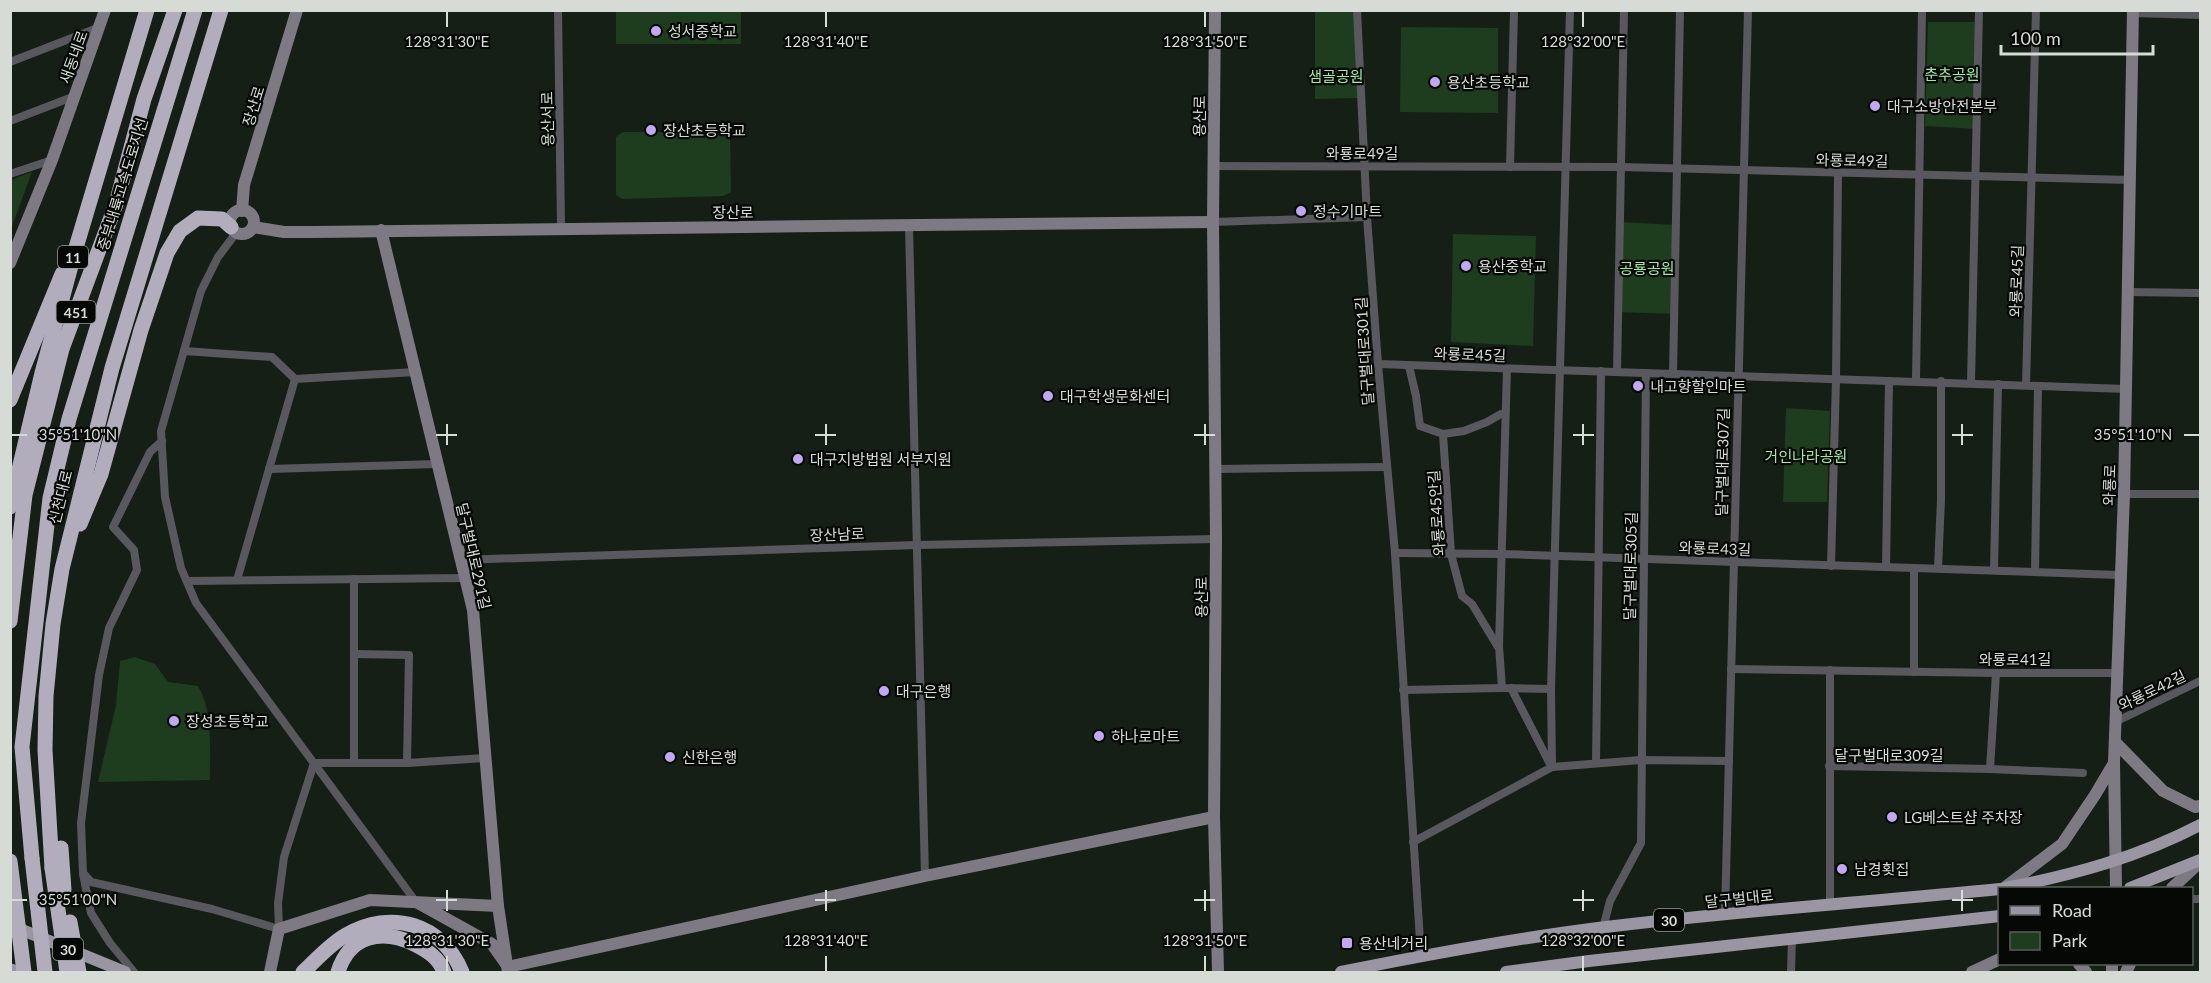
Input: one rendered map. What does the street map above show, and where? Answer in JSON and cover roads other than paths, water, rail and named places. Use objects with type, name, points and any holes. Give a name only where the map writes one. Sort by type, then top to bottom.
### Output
[{"type":"highway","name":"11","points":[[10,507],[42,373],[75,251],[147,10]]},
{"type":"highway","name":"중부내륙고속도로지선","points":[[10,621],[25,495],[62,349],[116,204],[144,99],[175,10]]},
{"type":"highway","name":"중부내륙고속도로지선","points":[[45,972],[22,747],[50,498],[69,418],[195,10]]},
{"type":"highway","name":"신천대로","points":[[67,972],[52,868],[45,750],[46,696],[53,624],[63,562],[112,368],[221,10]]},
{"type":"highway","points":[[63,562],[101,474],[141,330],[167,253],[180,231],[198,218],[222,219],[234,230]]},
{"type":"highway","points":[[10,400],[58,282],[75,251]]},
{"type":"highway","points":[[46,696],[54,754],[64,890],[79,972]]},
{"type":"highway","points":[[10,861],[24,972]]},
{"type":"highway","points":[[303,972],[344,936],[371,924],[394,922],[426,929],[440,940],[456,958],[462,972]]},
{"type":"highway","points":[[338,972],[342,958],[354,945],[376,936],[398,936],[429,952],[441,964],[444,972]]},
{"type":"main road","points":[[2010,887],[2051,879],[2115,861],[2178,837],[2200,825]]},
{"type":"main road","points":[[2133,887],[2200,861]]},
{"type":"main road","name":"달구벌대로","points":[[1341,972],[1421,956],[1604,927],[1998,889]]},
{"type":"main road","name":"30","points":[[1506,972],[1586,967],[1792,938],[1996,918]]},
{"type":"main road","name":"30","points":[[10,925],[125,972]]},
{"type":"main road","points":[[10,969],[18,972]]},
{"type":"street","name":"새동네로","points":[[10,263],[52,160],[105,10]]},
{"type":"street","name":"장산로","points":[[242,211],[244,185],[297,10]]},
{"type":"street","name":"용산서로","points":[[558,10],[561,227]]},
{"type":"street","name":"용산로","points":[[1215,10],[1213,166],[1216,539],[1214,817],[1218,972]]},
{"type":"street","name":"달구벌대로301길","points":[[1357,10],[1368,217],[1378,364],[1395,553],[1421,956]]},
{"type":"street","points":[[1510,167],[1515,10]]},
{"type":"street","points":[[1552,767],[1554,557],[1570,10]]},
{"type":"street","points":[[1617,372],[1624,10]]},
{"type":"street","points":[[1673,374],[1680,10]]},
{"type":"street","name":"달구벌대로307길","points":[[1725,914],[1748,10]]},
{"type":"street","points":[[1916,381],[1922,10]]},
{"type":"street","points":[[1971,383],[1979,10]]},
{"type":"street","points":[[2032,177],[2036,10]]},
{"type":"street","points":[[2133,12],[2200,15]]},
{"type":"street","name":"와룡로","points":[[2116,887],[2114,762],[2124,494],[2133,12]]},
{"type":"street","name":"새동네로","points":[[10,62],[99,27]]},
{"type":"street","name":"새동네로","points":[[10,122],[75,96]]},
{"type":"street","points":[[10,174],[52,160]]},
{"type":"street","name":"와룡로49길","points":[[1213,166],[1620,167],[2130,180]]},
{"type":"street","points":[[1831,566],[1838,173]]},
{"type":"street","name":"와룡로45길","points":[[2026,385],[2032,177]]},
{"type":"street","points":[[234,230],[244,234],[253,227],[252,216],[242,211],[232,216],[234,230],[201,291],[161,431],[165,497],[181,568],[196,603],[416,902],[492,944],[509,971],[925,876],[1214,817]]},
{"type":"street","points":[[1213,222],[1368,217]]},
{"type":"street","name":"장산로","points":[[253,227],[284,232],[561,227],[909,227],[1213,222]]},
{"type":"street","points":[[909,227],[925,876]]},
{"type":"street","name":"달구벌대로291길","points":[[381,230],[473,609],[498,906],[509,971]]},
{"type":"street","points":[[2128,292],[2200,293]]},
{"type":"street","points":[[184,351],[272,357],[295,379],[415,372]]},
{"type":"street","name":"와룡로45길","points":[[1378,364],[1941,381],[2126,389]]},
{"type":"street","points":[[1409,366],[1420,426],[1443,434],[1464,431],[1505,414]]},
{"type":"street","points":[[1507,369],[1499,649],[1507,688],[1552,767]]},
{"type":"street","points":[[1596,763],[1601,371]]},
{"type":"street","name":"달구벌대로305길","points":[[1604,927],[1610,901],[1641,843],[1646,373]]},
{"type":"street","points":[[237,580],[295,379]]},
{"type":"street","points":[[1886,567],[1889,381]]},
{"type":"street","points":[[1938,568],[1941,500],[1941,381]]},
{"type":"street","points":[[1994,570],[1998,384]]},
{"type":"street","points":[[2035,572],[2038,386]]},
{"type":"street","name":"와룡로45안길","points":[[1443,434],[1451,554],[1462,596],[1472,604],[1499,649]]},
{"type":"street","points":[[134,972],[110,943],[92,913],[83,873],[81,824],[99,675],[109,628],[137,570],[134,550],[113,527],[150,452],[162,441]]},
{"type":"street","points":[[269,469],[437,464]]},
{"type":"street","points":[[1215,469],[1387,467]]},
{"type":"street","points":[[2124,494],[2200,494]]},
{"type":"street","name":"장산남로","points":[[460,560],[917,545],[1216,539]]},
{"type":"street","name":"와룡로43길","points":[[1395,553],[1501,554],[2120,575]]},
{"type":"street","points":[[1914,568],[1914,672]]},
{"type":"street","points":[[187,580],[465,578]]},
{"type":"street","points":[[354,579],[354,763]]},
{"type":"street","points":[[354,654],[409,655],[407,763]]},
{"type":"street","name":"와룡로41길","points":[[1731,669],[2116,673]]},
{"type":"street","points":[[1829,766],[1830,670]]},
{"type":"street","points":[[1990,769],[1996,673]]},
{"type":"street","name":"와룡로42길","points":[[2115,722],[2200,681]]},
{"type":"street","points":[[1403,690],[1551,689]]},
{"type":"street","points":[[2116,743],[2163,791],[2195,807],[2200,806]]},
{"type":"street","points":[[314,763],[407,763],[485,758]]},
{"type":"street","points":[[1413,842],[1552,767],[1641,760],[1729,761]]},
{"type":"street","points":[[2006,887],[2062,844],[2114,762]]},
{"type":"street","points":[[270,972],[279,929],[278,903],[284,857],[314,763]]},
{"type":"street","name":"달구벌대로309길","points":[[1830,904],[1829,766],[2083,773]]},
{"type":"street","points":[[2173,887],[2200,861]]},
{"type":"street","points":[[83,873],[92,882],[212,909],[279,929],[370,900],[498,906]]},
{"type":"street","points":[[1791,972],[1792,938]]},
{"type":"street","points":[[1972,972],[1998,960]]},
{"type":"place","name":"성서중학교","points":[[656,31]]},
{"type":"place","name":"용산초등학교","points":[[1435,82]]},
{"type":"place","name":"대구소방안전본부","points":[[1875,106]]},
{"type":"place","name":"장산초등학교","points":[[651,130]]},
{"type":"place","name":"정수기마트","points":[[1301,211]]},
{"type":"place","name":"용산중학교","points":[[1466,266]]},
{"type":"place","name":"내고향할인마트","points":[[1638,386]]},
{"type":"place","name":"대구학생문화센터","points":[[1048,396]]},
{"type":"place","name":"대구지방법원 서부지원","points":[[798,459]]},
{"type":"place","name":"대구은행","points":[[884,691]]},
{"type":"place","name":"장성초등학교","points":[[174,721]]},
{"type":"place","name":"하나로마트","points":[[1099,736]]},
{"type":"place","name":"신한은행","points":[[670,757]]},
{"type":"place","name":"LG베스트샵 주차장","points":[[1892,817]]},
{"type":"place","name":"남경횟집","points":[[1842,869]]},
{"type":"place","name":"용산네거리","points":[[1347,943]]},
{"type":"park label","name":"춘추공원","points":[[1952,74]]},
{"type":"park label","name":"샘골공원","points":[[1336,76]]},
{"type":"park label","name":"공룡공원","points":[[1647,268]]},
{"type":"park label","name":"거인나라공원","points":[[1806,456]]}]
